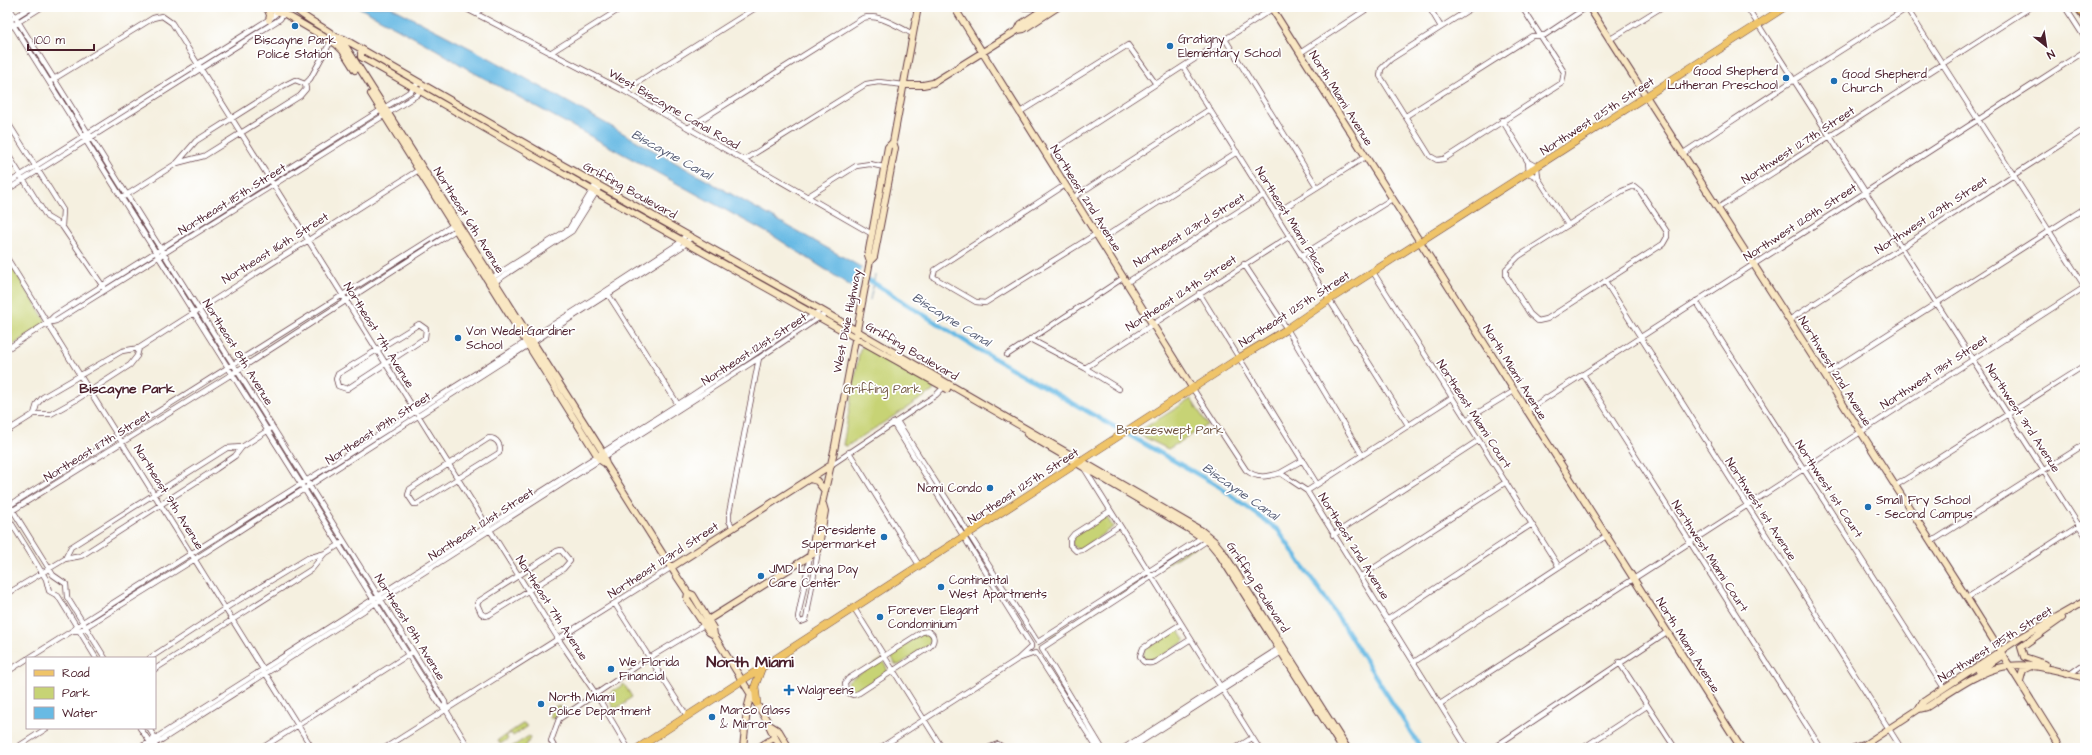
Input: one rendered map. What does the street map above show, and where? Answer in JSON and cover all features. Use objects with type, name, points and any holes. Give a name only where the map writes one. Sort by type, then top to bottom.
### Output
[{"type":"highway","points":[[2078,7],[2085,16]]},
{"type":"main road","name":"Northwest 125th Street","points":[[1420,243],[1785,7]]},
{"type":"main road","name":"Northeast 125th Street","points":[[638,748],[919,565],[1081,464],[1133,427],[1420,243]]},
{"type":"main road","points":[[757,703],[755,686],[762,667]]},
{"type":"street","name":"Northeast 8th Avenue","points":[[9,7],[344,542],[414,651],[445,702],[446,710]]},
{"type":"street","points":[[8,19],[15,17],[31,7]]},
{"type":"street","points":[[7,29],[42,7]]},
{"type":"street","name":"West Biscayne Canal Road","points":[[463,7],[624,91],[872,234]]},
{"type":"street","points":[[475,13],[485,7]]},
{"type":"street","points":[[550,53],[623,7]]},
{"type":"street","points":[[624,91],[757,7]]},
{"type":"street","name":"West Dixie Highway","points":[[870,261],[874,257],[895,148],[893,142],[918,7]]},
{"type":"street","name":"Northeast 2nd Avenue","points":[[954,7],[1046,155],[1074,197],[1152,326],[1246,470],[1253,476],[1267,477],[1280,473],[1307,491],[1332,535],[1414,662],[1467,748]]},
{"type":"street","points":[[1025,7],[1046,7]]},
{"type":"street","points":[[1018,30],[1021,24],[1046,7]]},
{"type":"street","points":[[744,160],[866,84],[879,82],[923,85],[933,83],[1058,7]]},
{"type":"street","points":[[1300,53],[1370,7]]},
{"type":"street","points":[[1429,7],[1441,27]]},
{"type":"street","points":[[1473,7],[1391,59],[1381,69],[1380,76],[1430,156],[1437,160],[1444,159],[1502,120],[1562,83],[1564,72],[1522,7]]},
{"type":"street","points":[[1406,116],[1532,36],[1545,34],[1588,7]]},
{"type":"street","name":"Northwest 2nd Avenue","points":[[1588,7],[2020,681],[2061,748]]},
{"type":"street","points":[[1609,40],[1662,7]]},
{"type":"street","name":"Northwest 3rd Avenue","points":[[1747,7],[1938,303],[2008,415],[2045,470],[2085,535]]},
{"type":"street","name":"Northwest 127th Street","points":[[1718,208],[2031,7]]},
{"type":"street","points":[[2066,7],[2085,38]]},
{"type":"street","points":[[265,8],[294,9]]},
{"type":"street","points":[[265,8],[270,15],[269,20]]},
{"type":"street","points":[[1046,155],[1183,67],[1271,8]]},
{"type":"street","name":"North Miami Avenue","points":[[1271,8],[1740,748]]},
{"type":"street","points":[[1682,154],[1907,8],[2085,287]]},
{"type":"street","points":[[7,190],[37,168],[199,67],[269,20],[282,9]]},
{"type":"street","points":[[122,198],[177,163],[204,156],[242,134],[300,96],[306,89],[305,84],[310,79],[331,41],[282,9]]},
{"type":"street","points":[[199,67],[280,19],[282,9]]},
{"type":"street","name":"Northeast 6th Avenue","points":[[294,9],[336,37],[346,47],[384,112],[606,464],[688,593],[693,595],[709,632],[714,635],[757,703],[771,726],[775,738],[781,748]]},
{"type":"street","name":"Northeast 7th Avenue","points":[[54,79],[149,20],[162,16],[172,23],[559,640],[596,694],[628,748]]},
{"type":"street","points":[[688,128],[863,18],[870,16],[877,17],[913,34]]},
{"type":"street","name":"Northeast 8th Avenue","points":[[8,19],[194,312],[375,603],[440,705],[446,710],[469,748]]},
{"type":"street","name":"Griffing Boulevard","points":[[336,37],[344,39],[422,89],[595,191],[824,311],[856,335]]},
{"type":"street","points":[[1225,39],[1317,187]]},
{"type":"street","name":"Northeast 6th Avenue","points":[[331,41],[340,48],[384,112]]},
{"type":"street","points":[[1020,112],[1128,45],[1156,84]]},
{"type":"street","name":"Northwest 128th Street","points":[[1526,410],[2085,50]]},
{"type":"street","name":"Northeast Miami Place","points":[[1183,67],[1408,425]]},
{"type":"street","points":[[49,82],[54,79]]},
{"type":"street","points":[[177,163],[196,141],[232,118],[292,81],[298,80],[305,84]]},
{"type":"street","name":"Northeast 115th Street","points":[[7,348],[47,323],[54,316],[104,288],[157,254],[274,184],[384,112],[416,85]]},
{"type":"street","name":"Griffing Boulevard","points":[[422,89],[598,185],[817,316],[856,335],[1028,432],[1207,538],[1223,552],[1244,589],[1347,748]]},
{"type":"street","name":"Northeast 115th Street","points":[[163,251],[270,179],[422,89]]},
{"type":"street","points":[[63,104],[68,101]]},
{"type":"street","points":[[1074,197],[1210,109]]},
{"type":"street","points":[[1502,120],[1528,162],[1529,173],[1538,178]]},
{"type":"street","points":[[7,124],[10,126],[63,210],[62,226]]},
{"type":"street","name":"Northwest 129th Street","points":[[1789,320],[1901,246],[2085,129]]},
{"type":"street","name":"West Dixie Highway","points":[[823,504],[825,511],[806,618],[801,622],[798,617],[820,509],[823,504],[856,335],[870,261],[868,255],[884,167],[888,147],[893,142]]},
{"type":"street","points":[[1100,240],[1237,152]]},
{"type":"street","points":[[7,153],[47,217],[62,226],[104,288]]},
{"type":"street","points":[[1276,213],[1365,157]]},
{"type":"street","points":[[1528,162],[1537,167],[1538,178],[1568,225]]},
{"type":"street","points":[[807,197],[856,166],[870,164],[884,167]]},
{"type":"street","name":"Northeast 116th Street","points":[[34,414],[37,404],[43,397],[122,351],[139,348],[420,169]]},
{"type":"street","points":[[7,184],[22,178]]},
{"type":"street","points":[[491,281],[568,229],[598,185]]},
{"type":"street","points":[[1066,185],[935,270],[933,277],[976,302],[986,303],[1096,234]]},
{"type":"street","points":[[1634,186],[1640,190],[1667,232],[1667,238],[1663,244],[1605,282],[1547,319],[1538,321],[1530,314],[1506,276],[1506,269],[1519,256],[1568,225],[1622,191],[1634,186]]},
{"type":"street","name":"Northeast 123rd Street","points":[[1007,354],[1124,280],[1264,195]]},
{"type":"street","points":[[1301,256],[1392,199]]},
{"type":"street","points":[[1824,375],[2085,208]]},
{"type":"street","name":"Northeast 117th Street","points":[[8,505],[344,298],[457,226]]},
{"type":"street","name":"Northeast 124th Street","points":[[1085,368],[1152,326],[1244,264],[1290,236]]},
{"type":"street","name":"Northeast 119th Street","points":[[31,657],[72,631],[86,626],[195,559],[303,489],[308,483],[529,341],[607,293],[687,238]]},
{"type":"street","name":"Northeast 9th Avenue","points":[[7,258],[123,442],[312,748]]},
{"type":"street","points":[[1244,264],[1287,329],[1362,455]]},
{"type":"street","name":"Northeast Miami Court","points":[[1373,272],[1559,567]]},
{"type":"street","name":"Northwest 1st Avenue","points":[[1605,282],[1901,748]]},
{"type":"street","name":"Northwest 131st Street","points":[[1440,704],[1860,431],[2085,287]]},
{"type":"street","points":[[607,293],[679,406]]},
{"type":"street","points":[[1199,294],[1317,484]]},
{"type":"street","name":"Northeast 117th Street","points":[[7,515],[232,374],[344,298]]},
{"type":"street","name":"Northwest 1st Court","points":[[1696,301],[1944,688]]},
{"type":"street","name":"Northeast 121st Street","points":[[601,455],[673,412],[679,406],[760,358],[824,311]]},
{"type":"street","name":"Northeast 121st Street","points":[[146,745],[155,737],[375,603],[380,597],[817,316]]},
{"type":"street","points":[[419,324],[426,329],[425,338],[386,364],[347,389],[338,386],[336,379],[338,374],[376,349],[415,325],[419,324]]},
{"type":"street","points":[[1030,339],[1119,388]]},
{"type":"street","name":"Northeast 116th Street","points":[[7,431],[34,414],[51,414],[130,365],[139,348]]},
{"type":"street","points":[[733,528],[729,521],[729,514],[760,358]]},
{"type":"street","points":[[1895,486],[2085,366]]},
{"type":"street","name":"Northwest Miami Court","points":[[1583,374],[1821,748]]},
{"type":"street","name":"Northeast 123rd Street","points":[[385,748],[559,640],[810,479],[939,393],[946,386]]},
{"type":"street","points":[[1466,420],[1514,391]]},
{"type":"street","points":[[1307,491],[1452,398]]},
{"type":"street","points":[[895,422],[1001,591],[1035,653],[1097,748]]},
{"type":"street","points":[[7,594],[65,559],[81,556],[216,469],[235,456],[242,446],[272,427]]},
{"type":"street","points":[[489,438],[494,438],[498,443],[500,450],[499,453],[458,480],[417,504],[414,504],[409,499],[408,494],[410,489],[448,463],[489,438]]},
{"type":"street","points":[[1332,535],[1479,440]]},
{"type":"street","points":[[1931,542],[2085,444]]},
{"type":"street","points":[[65,559],[71,547],[154,494],[227,448],[242,446]]},
{"type":"street","points":[[849,452],[919,565]]},
{"type":"street","points":[[1280,473],[1303,460]]},
{"type":"street","points":[[1081,464],[1259,748]]},
{"type":"street","points":[[810,479],[817,481],[825,492]]},
{"type":"street","points":[[1360,577],[1506,482]]},
{"type":"street","name":"Northeast 119th Street","points":[[78,628],[83,622],[300,484],[308,483]]},
{"type":"street","points":[[8,505],[13,510],[53,575],[66,584],[67,597],[105,657]]},
{"type":"street","points":[[1110,511],[1074,534],[1069,542],[1076,550],[1082,550],[1119,526]]},
{"type":"street","points":[[7,515],[46,579],[49,591],[58,596],[95,657]]},
{"type":"street","points":[[1967,598],[2085,522]]},
{"type":"street","points":[[1387,620],[1532,524]]},
{"type":"street","points":[[1414,662],[1606,536]]},
{"type":"street","points":[[1018,659],[1042,649],[1207,538]]},
{"type":"street","points":[[152,657],[225,608],[308,558],[326,553],[344,542]]},
{"type":"street","points":[[561,550],[566,554],[570,561],[568,564],[529,591],[489,615],[485,616],[481,613],[477,604],[479,601],[519,575],[557,551],[561,550]]},
{"type":"street","points":[[555,748],[550,741],[559,719],[649,658],[818,551]]},
{"type":"street","points":[[156,668],[312,569],[326,553]]},
{"type":"street","points":[[880,748],[1018,659],[1031,646],[1150,575]]},
{"type":"street","points":[[1001,591],[1038,642],[1041,643],[1042,649],[1102,748]]},
{"type":"street","name":"Northeast 121st Street","points":[[146,745],[158,742],[373,598],[380,597]]},
{"type":"street","name":"Northwest 135th Street","points":[[1919,709],[1924,702],[1944,688],[2085,600]]},
{"type":"street","points":[[615,604],[687,716]]},
{"type":"street","points":[[854,608],[942,748]]},
{"type":"street","points":[[2070,610],[2021,648],[2022,654],[2025,658],[2084,679]]},
{"type":"street","points":[[1181,624],[1143,648],[1140,656],[1143,661],[1148,664],[1155,662],[1191,639]]},
{"type":"street","points":[[928,631],[932,634],[934,639],[931,646],[856,695],[850,695],[846,692],[845,684],[848,679],[884,656],[922,632],[928,631]]},
{"type":"street","points":[[1493,748],[1619,662],[1667,632]]},
{"type":"street","points":[[1124,748],[1282,649]]},
{"type":"street","name":"Griffing Boulevard","points":[[1282,649],[1342,748]]},
{"type":"street","points":[[262,748],[414,651]]},
{"type":"street","points":[[1974,676],[2001,653]]},
{"type":"street","name":"Northeast 119th Street","points":[[7,672],[26,660]]},
{"type":"street","points":[[1619,662],[1675,748]]},
{"type":"street","points":[[2070,674],[2085,663]]},
{"type":"street","name":"Northwest 135th Street","points":[[1854,748],[1863,746],[1919,709],[1927,707],[1974,676],[1994,668],[2009,665],[2032,665],[2053,669]]},
{"type":"street","points":[[2020,681],[2023,670],[2032,665]]},
{"type":"street","points":[[1131,748],[1221,688]]},
{"type":"street","points":[[743,748],[747,709],[751,694]]},
{"type":"street","points":[[1583,748],[1647,706]]},
{"type":"street","name":"Northeast 6th Avenue","points":[[771,726],[779,731],[790,748]]},
{"type":"street","points":[[16,748],[45,729]]},
{"type":"street","points":[[140,729],[146,745],[158,748],[158,742],[150,729]]},
{"type":"street","points":[[758,748],[775,738]]},
{"type":"street","points":[[1236,748],[1252,738]]},
{"type":"street","points":[[988,748],[998,744],[1004,748]]},
{"type":"green space","points":[[7,258],[47,323],[7,349]]},
{"type":"green space","name":"Griffing Park","points":[[864,346],[934,384],[933,391],[847,446],[843,445],[860,349]]},
{"type":"green space","name":"Breezeswept Park","points":[[1191,399],[1208,425],[1168,449],[1136,433]]},
{"type":"green space","points":[[1106,516],[1113,527],[1083,548],[1077,549],[1072,544],[1072,537]]},
{"type":"green space","points":[[1197,543],[1199,544],[1154,572],[1154,570]]},
{"type":"green space","points":[[1142,578],[1144,580],[1050,640],[1049,638]]},
{"type":"green space","points":[[1178,629],[1185,640],[1182,643],[1156,660],[1147,662],[1143,658],[1144,650]]},
{"type":"green space","points":[[927,633],[932,639],[928,646],[899,665],[895,664],[891,655],[920,634]]},
{"type":"green space","points":[[881,660],[884,661],[888,672],[855,693],[848,691],[848,681]]},
{"type":"green space","points":[[624,684],[632,697],[626,701],[626,703],[614,709],[607,695]]},
{"type":"green space","points":[[556,706],[566,708],[558,713],[554,719],[550,718],[551,709]]},
{"type":"green space","points":[[524,723],[527,727],[513,736],[511,733],[506,736],[508,739],[500,744],[498,740]]},
{"type":"green space","points":[[529,736],[530,738],[525,748],[510,748]]},
{"type":"water","points":[[358,7],[391,7],[493,60],[875,275],[870,300],[775,237],[471,71],[437,50]]},
{"type":"pier","points":[[861,267],[875,273],[869,302],[857,292]]},
{"type":"waterway","name":"Biscayne Canal","points":[[869,280],[976,348],[1220,487],[1278,530],[1336,614],[1421,748]]},
{"type":"place","name":"Biscayne Park Police Station","points":[[295,26]]},
{"type":"place","name":"Gratigny Elementary School","points":[[1170,46]]},
{"type":"place","name":"Good Shepherd Lutheran Preschool","points":[[1786,78]]},
{"type":"place","name":"Good Shepherd Church","points":[[1834,81]]},
{"type":"place","name":"Von Wedel-Gardiner School","points":[[458,338]]},
{"type":"place","name":"Nomi Condo","points":[[990,488]]},
{"type":"place","name":"Small Fry School - Second Campus","points":[[1868,507]]},
{"type":"place","name":"Presidente Supermarket","points":[[884,537]]},
{"type":"place","name":"JMD Loving Day Care Center","points":[[761,576]]},
{"type":"place","name":"Continental West Apartments","points":[[941,587]]},
{"type":"place","name":"Forever Elegant Condominium","points":[[880,617]]},
{"type":"place","name":"We Florida Financial","points":[[611,669]]},
{"type":"place","name":"Walgreens","points":[[789,690]]},
{"type":"place","name":"North Miami Police Department","points":[[541,704]]},
{"type":"place","name":"Marco Glass & Mirror","points":[[712,717]]},
{"type":"district","name":"Biscayne Park","points":[[127,388]]},
{"type":"district","name":"North Miami","points":[[750,661]]}]
